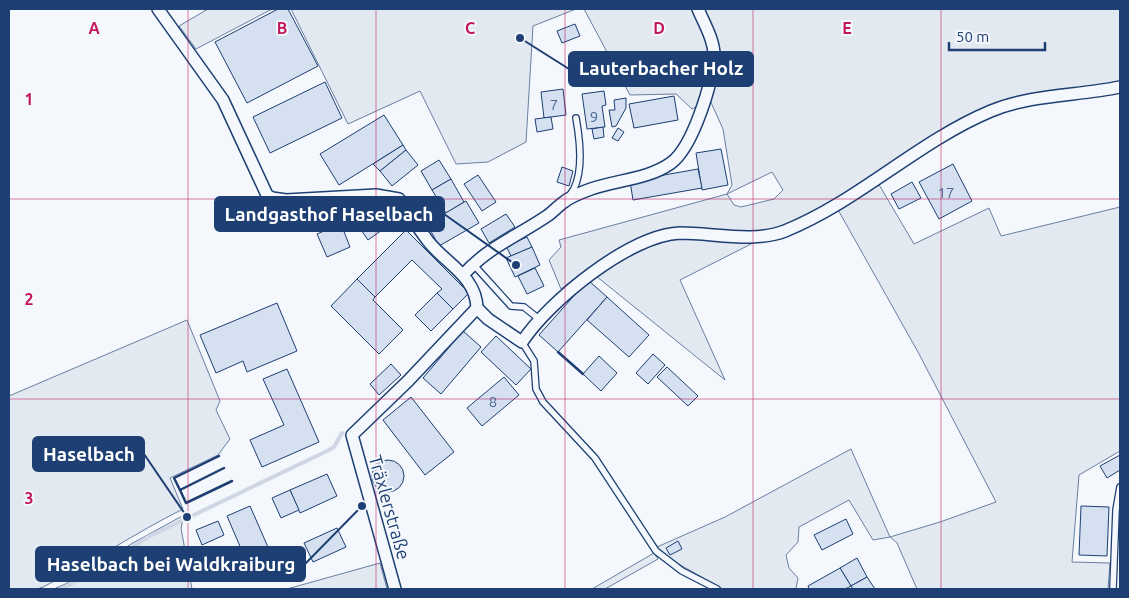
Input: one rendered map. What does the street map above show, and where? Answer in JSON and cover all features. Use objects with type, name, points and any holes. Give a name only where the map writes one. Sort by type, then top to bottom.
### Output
[{"type":"street","points":[[158,9],[223,100],[268,195],[278,200],[376,195],[399,199],[428,242],[463,275],[474,289],[477,308],[488,319],[522,342],[539,319],[588,276],[633,249],[657,239],[677,234],[763,236],[783,232],[834,207],[941,137],[990,112],[1033,100],[1120,87]]},
{"type":"street","points":[[463,275],[473,264],[500,242],[549,215],[565,200],[610,183],[652,173],[670,163],[682,152],[690,140],[701,108],[714,55],[698,9]]},
{"type":"street","name":"Träxlerstraße","points":[[395,589],[352,435],[408,381],[477,308]]},
{"type":"lane","points":[[565,200],[575,189],[578,178],[579,137],[576,118]]},
{"type":"lane","points":[[473,264],[511,306],[524,307],[539,319]]},
{"type":"lane","points":[[522,342],[534,361],[536,389],[539,396],[595,458],[656,551],[673,565],[717,589]]},
{"type":"lane","points":[[1113,589],[1116,510],[1120,487]]},
{"type":"shaded area","points":[[208,9],[272,9],[196,49],[179,26]]},
{"type":"shaded area","points":[[291,9],[576,9],[533,26],[526,142],[488,162],[456,164],[420,91],[348,124]]},
{"type":"shaded area","points":[[584,9],[694,9],[711,52],[700,105],[692,109],[676,94],[630,95]]},
{"type":"shaded area","points":[[700,9],[1120,9],[1120,84],[1037,94],[988,106],[933,137],[832,202],[787,226],[771,231],[729,232],[703,230],[622,249],[587,269],[561,289],[549,260],[561,247],[559,240],[727,194],[732,185],[723,129],[709,98],[716,58]],"holes":[[[772,172],[783,190],[774,199],[741,207],[734,205],[727,194]]]},
{"type":"shaded area","points":[[878,183],[914,244],[989,208],[1001,236],[1120,207],[1120,451],[1079,475],[1072,562],[1110,563],[1108,589],[917,589],[897,543],[890,537],[996,502],[918,352],[837,208]]},
{"type":"shaded area","points":[[675,238],[757,241],[680,280],[725,380],[596,276],[628,254]]},
{"type":"shaded area","points":[[187,320],[220,401],[216,410],[230,439],[218,455],[170,478],[183,509],[43,587],[37,589],[9,589],[9,396]]},
{"type":"shaded area","points":[[851,449],[890,537],[873,540],[849,500],[799,527],[798,542],[786,555],[789,568],[798,578],[796,589],[723,589],[668,558],[657,547],[725,517]]},
{"type":"shaded area","points":[[184,515],[181,528],[192,589],[54,589],[81,577],[131,544]]},
{"type":"shaded area","points":[[654,553],[658,559],[605,589],[592,589]]},
{"type":"shaded area","points":[[380,563],[387,589],[287,589]]},
{"type":"building","points":[[278,9],[288,9],[318,66],[247,103],[215,42]]},
{"type":"building","points":[[575,24],[580,36],[562,43],[557,31]]},
{"type":"building","points":[[325,82],[342,118],[270,153],[253,117]]},
{"type":"building","points":[[563,89],[566,115],[544,118],[541,92]]},
{"type":"building","points":[[604,91],[606,105],[602,106],[605,127],[587,129],[582,94]]},
{"type":"building","points":[[674,96],[678,120],[634,128],[629,104]]},
{"type":"building","points":[[626,98],[626,108],[616,126],[612,127],[609,110],[615,110],[614,100]]},
{"type":"building","points":[[384,115],[403,145],[339,185],[320,154]]},
{"type":"building","points":[[551,117],[553,129],[537,132],[535,119]]},
{"type":"building","points":[[603,127],[604,137],[594,139],[592,129]]},
{"type":"building","points":[[618,128],[624,132],[618,141],[612,138]]},
{"type":"building","points":[[403,145],[406,150],[380,171],[373,164]]},
{"type":"building","points":[[721,149],[728,185],[702,190],[696,153]]},
{"type":"building","points":[[406,150],[418,165],[392,186],[380,171]]},
{"type":"building","points":[[439,160],[451,179],[432,190],[421,171]]},
{"type":"building","points":[[953,164],[972,201],[939,219],[919,182]]},
{"type":"building","points":[[562,167],[573,171],[569,186],[557,182]]},
{"type":"building","points":[[698,169],[702,188],[633,200],[630,181]]},
{"type":"building","points":[[478,175],[496,202],[482,211],[464,184]]},
{"type":"building","points":[[451,179],[464,202],[446,213],[432,190]]},
{"type":"building","points":[[912,182],[921,198],[899,209],[891,194]]},
{"type":"building","points":[[466,201],[479,223],[439,246],[427,224]]},
{"type":"building","points":[[373,212],[385,228],[368,240],[357,224]]},
{"type":"building","points":[[506,214],[515,227],[489,243],[481,229]]},
{"type":"building","points":[[341,224],[350,247],[327,257],[317,234]]},
{"type":"building","points":[[406,230],[469,293],[453,309],[437,293],[442,289],[412,260],[375,297],[357,279]]},
{"type":"building","points":[[527,237],[532,247],[511,256],[506,246]]},
{"type":"building","points":[[532,247],[540,265],[515,277],[506,258]]},
{"type":"building","points":[[535,268],[544,286],[527,294],[518,276]]},
{"type":"building","points":[[357,279],[375,297],[373,300],[403,330],[379,354],[331,306]]},
{"type":"building","points":[[588,280],[607,297],[558,352],[539,335]]},
{"type":"building","points":[[437,293],[453,309],[431,331],[415,315]]},
{"type":"building","points":[[607,297],[649,335],[629,357],[587,320]]},
{"type":"building","points":[[277,303],[297,351],[247,372],[243,361],[216,373],[200,335]]},
{"type":"building","points":[[463,331],[481,347],[441,394],[423,378]]},
{"type":"building","points":[[496,336],[531,369],[516,385],[481,352]]},
{"type":"building","points":[[653,354],[665,365],[648,384],[636,373]]},
{"type":"building","points":[[599,356],[617,373],[601,391],[583,374]]},
{"type":"building","points":[[391,364],[401,375],[379,395],[370,384]]},
{"type":"building","points":[[667,367],[698,396],[688,406],[657,377]]},
{"type":"building","points":[[287,369],[319,442],[262,467],[250,440],[284,425],[263,379]]},
{"type":"building","points":[[504,377],[519,395],[482,426],[467,408]]},
{"type":"building","points":[[411,397],[454,452],[425,475],[383,420]]},
{"type":"building","points":[[1120,455],[1120,470],[1107,478],[1100,466]]},
{"type":"building","points":[[388,460],[400,464],[404,476],[400,488],[388,492],[376,488],[372,476],[376,464]]},
{"type":"building","points":[[327,474],[337,496],[300,513],[290,490]]},
{"type":"building","points":[[290,490],[299,510],[281,518],[272,498]]},
{"type":"building","points":[[250,506],[271,554],[248,565],[227,516]]},
{"type":"building","points":[[1081,506],[1109,507],[1107,556],[1079,555]]},
{"type":"building","points":[[846,519],[853,534],[822,550],[814,535]]},
{"type":"building","points":[[218,521],[224,535],[202,545],[196,530]]},
{"type":"building","points":[[337,528],[346,547],[313,562],[304,543]]},
{"type":"building","points":[[678,541],[682,549],[670,555],[666,548]]},
{"type":"building","points":[[857,558],[867,577],[851,586],[840,568]]},
{"type":"building","points":[[840,568],[851,586],[845,589],[809,589],[808,586]]},
{"type":"building","points":[[867,577],[875,589],[853,589],[851,586]]},
{"type":"waterway","points":[[61,589],[92,573],[148,537],[327,451],[334,447],[342,433]]},
{"type":"fence","points":[[268,217],[284,211]]},
{"type":"wall","points":[[558,352],[583,374]]},
{"type":"wall","points":[[180,490],[174,478],[219,456]]},
{"type":"wall","points":[[224,468],[180,490],[186,503],[232,481]]},
{"type":"place","name":"Lauterbacher Holz","points":[[520,38]]},
{"type":"place","name":"Landgasthof Haselbach","points":[[516,265]]},
{"type":"place","name":"Haselbach bei Waldkraiburg","points":[[362,506]]},
{"type":"place","name":"Haselbach","points":[[187,517]]}]
